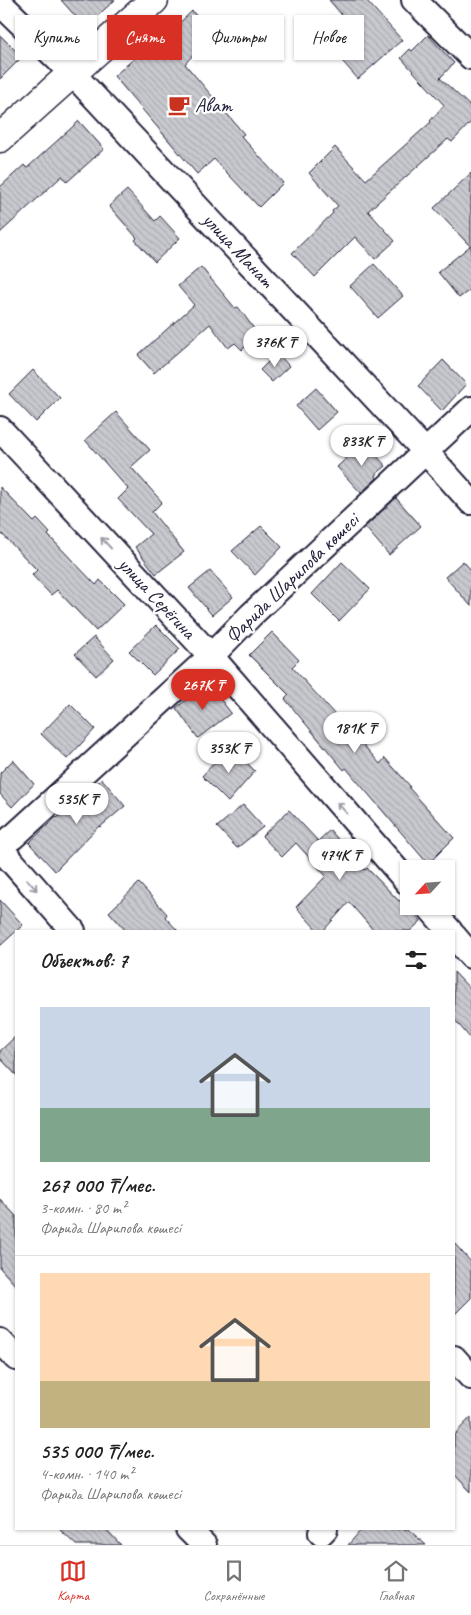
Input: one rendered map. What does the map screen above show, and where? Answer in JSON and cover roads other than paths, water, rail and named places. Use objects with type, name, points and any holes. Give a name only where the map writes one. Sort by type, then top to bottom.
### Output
[{"type":"main road","points":[[0,138],[154,0]]},
{"type":"street","points":[[414,0],[471,57]]},
{"type":"street","name":"улица Манат","points":[[0,3],[72,74],[471,502]]},
{"type":"street","name":"Фарида Шарипова көшесі","points":[[0,847],[211,656],[250,615],[471,409]]},
{"type":"street","name":"улица Серёгина","points":[[0,429],[211,656],[400,874]]},
{"type":"street","points":[[0,847],[71,930]]},
{"type":"street","points":[[436,915],[449,930]]},
{"type":"street","points":[[455,937],[471,956]]},
{"type":"street","points":[[0,1341],[15,1357]]},
{"type":"street","points":[[189,1530],[204,1545]]},
{"type":"place","name":"Ават","points":[[179,105]]}]
